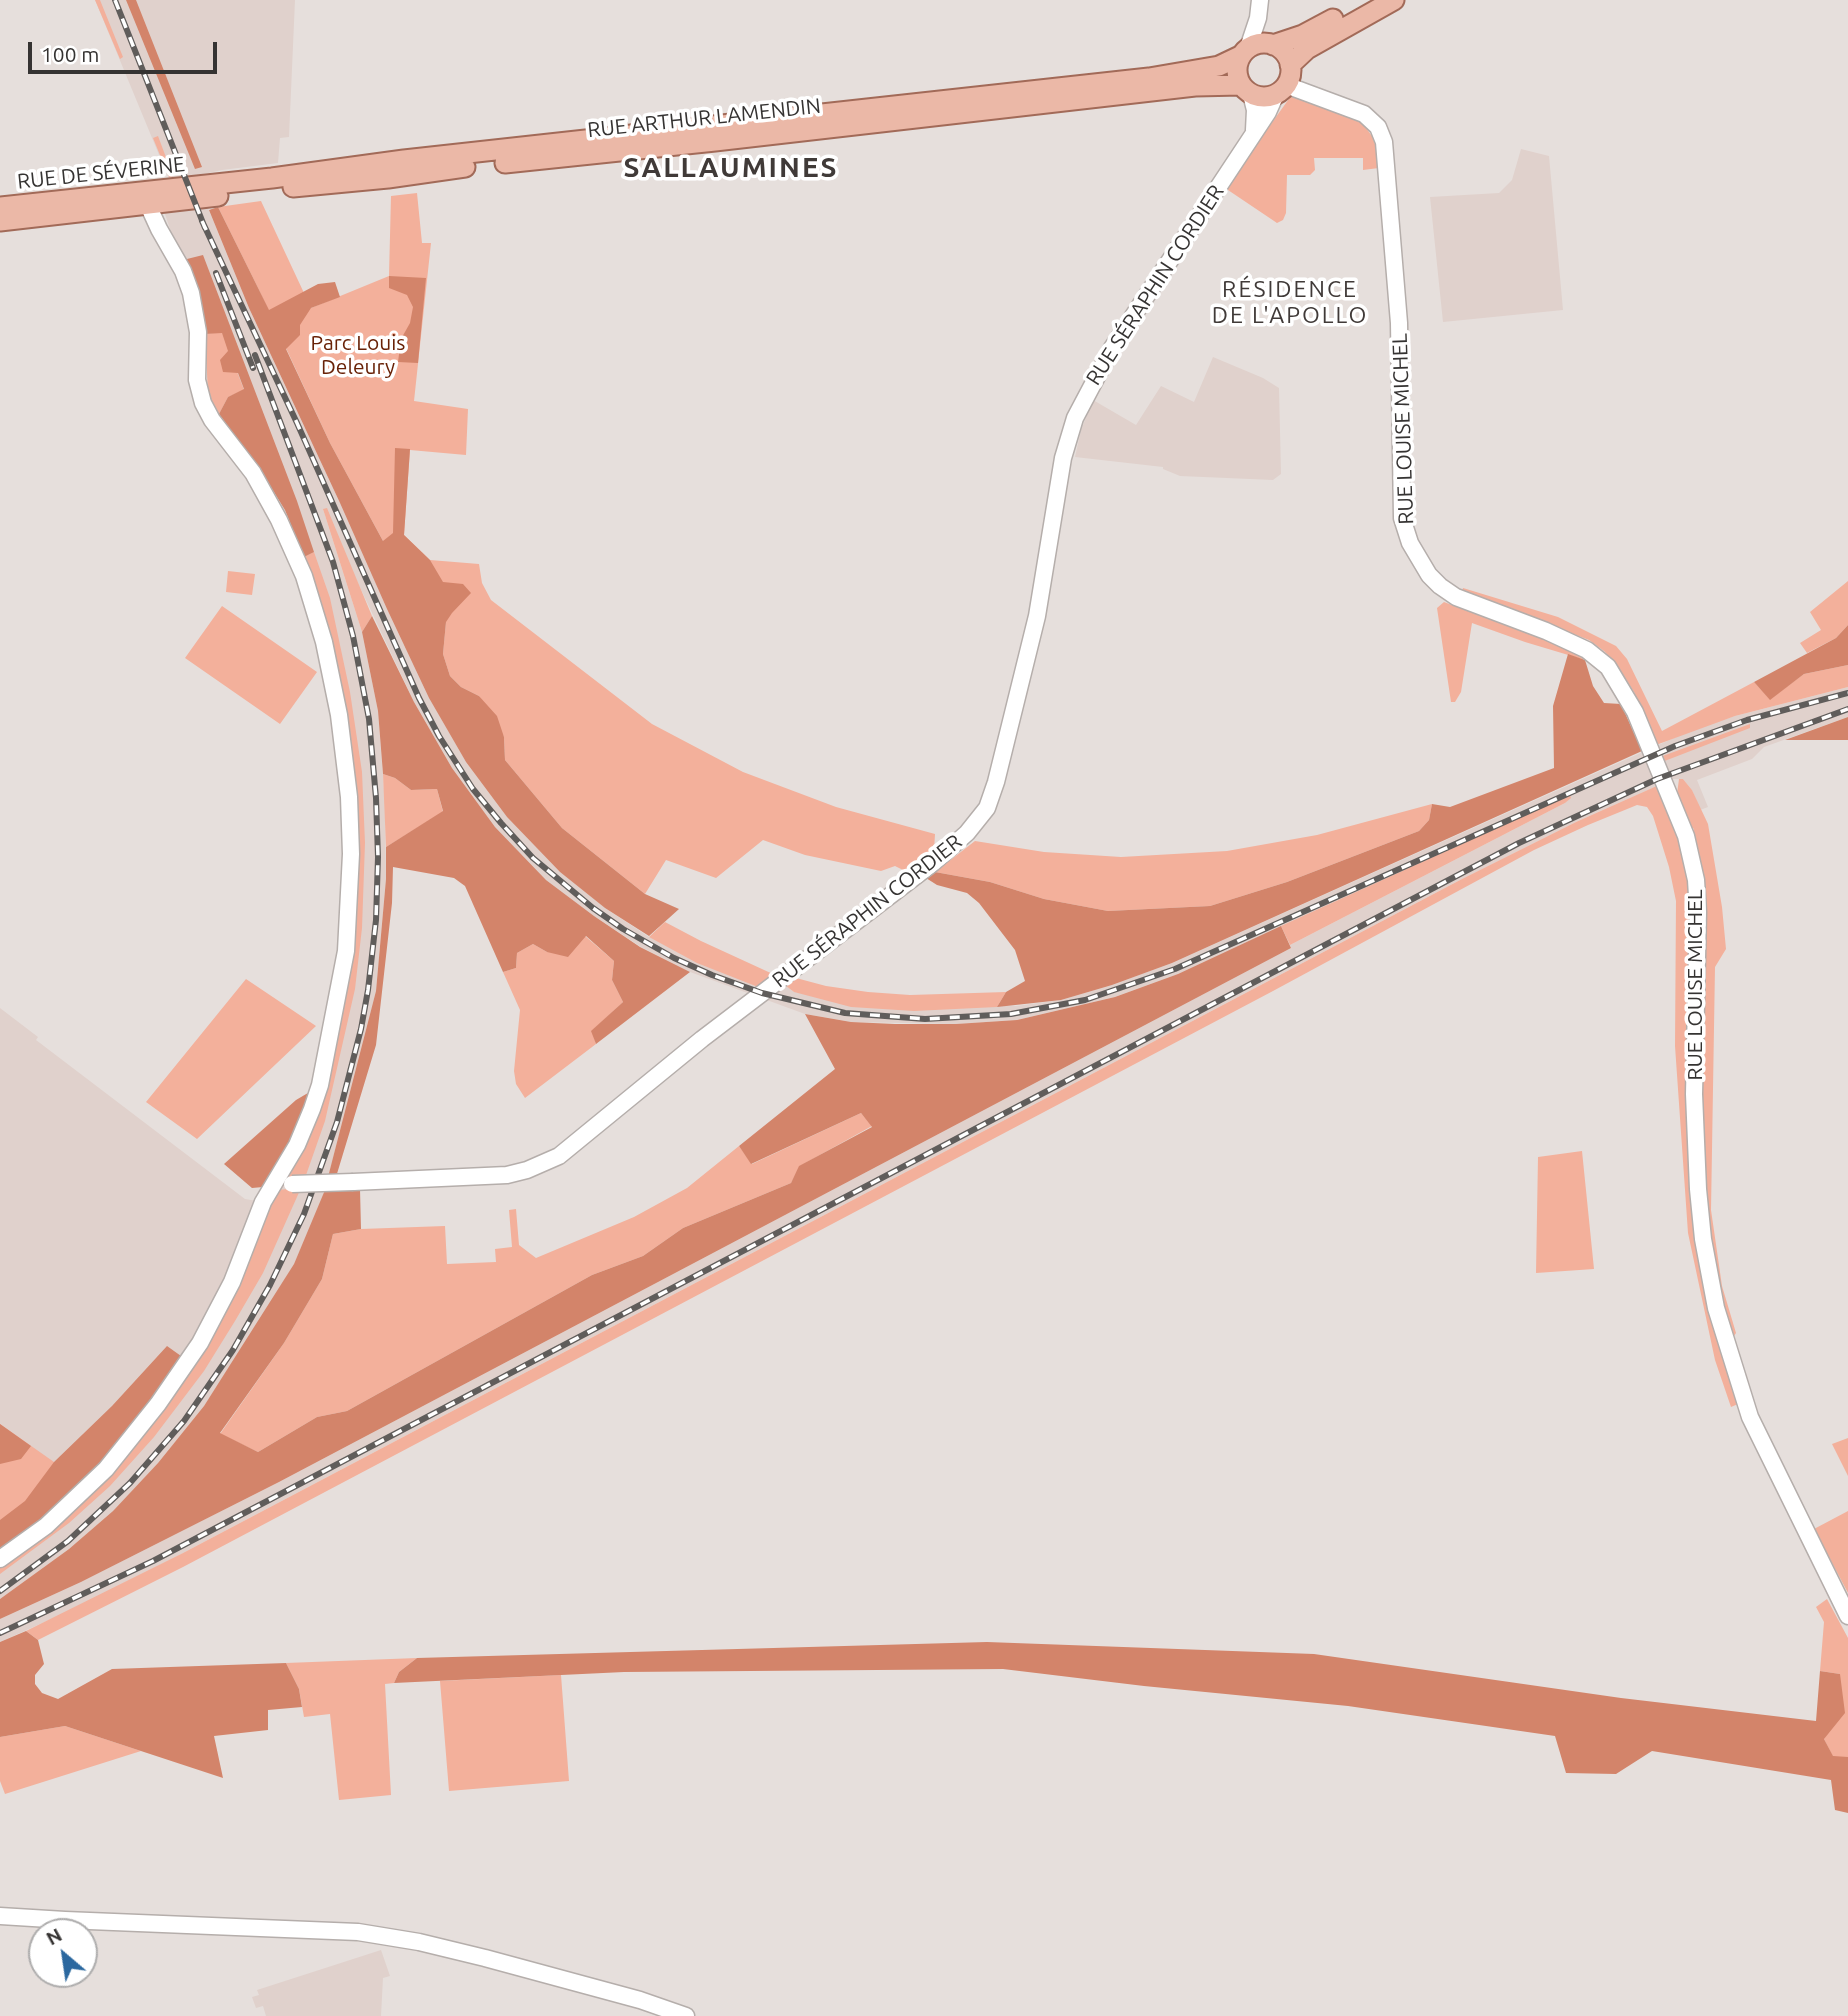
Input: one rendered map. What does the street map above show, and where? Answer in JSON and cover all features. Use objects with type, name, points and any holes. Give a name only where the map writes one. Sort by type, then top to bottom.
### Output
[{"type":"main road","points":[[1270,44],[1286,56],[1290,72],[1281,89],[1263,97],[1246,90],[1237,76],[1237,66],[1244,52],[1259,44],[1270,44],[1303,35],[1368,0]]},
{"type":"main road","points":[[1290,65],[1307,49],[1394,0]]},
{"type":"main road","name":"RUE ARTHUR LAMENDIN","points":[[208,184],[1149,78],[1206,69],[1244,52]]},
{"type":"main road","name":"RUE ARTHUR LAMENDIN","points":[[172,202],[388,178],[440,169],[693,144],[1195,86],[1246,90]]},
{"type":"main road","name":"RUE DE SÉVERINE","points":[[0,207],[208,184]]},
{"type":"main road","name":"RUE DE SÉVERINE","points":[[0,221],[172,202]]},
{"type":"street","points":[[1244,52],[1258,18],[1260,0]]},
{"type":"street","points":[[1258,18],[1270,44]]},
{"type":"street","name":"RUE LOUISE MICHEL","points":[[1281,89],[1364,114],[1378,127],[1384,142],[1398,296],[1404,530],[1429,575],[1456,597],[1546,631],[1587,650],[1608,667],[1646,736],[1686,836],[1696,880],[1698,912],[1694,1094],[1698,1189],[1703,1239],[1716,1308],[1749,1417],[1848,1616]]},
{"type":"street","name":"RUE SÉRAPHIN CORDIER","points":[[273,1185],[507,1175],[527,1170],[559,1156],[702,1039],[933,863],[967,832],[987,808],[996,782],[1037,616],[1063,458],[1075,418],[1112,348],[1281,89]]},
{"type":"street","points":[[1246,90],[1255,110],[1254,132]]},
{"type":"street","points":[[0,1559],[46,1526],[106,1469],[158,1404],[200,1343],[218,1310],[263,1202],[297,1145],[320,1085],[346,951],[351,854],[349,797],[339,715],[324,642],[304,576],[279,520],[253,473],[212,419],[199,393],[198,332],[191,293],[183,271],[148,205]]},
{"type":"street","points":[[0,1916],[358,1932],[419,1942],[485,1958],[640,2000],[686,2016]]},
{"type":"shaded area","points":[[95,0],[295,0],[289,137],[280,138],[278,163],[195,176],[249,308],[387,609],[429,698],[466,762],[507,817],[560,872],[605,908],[649,937],[758,987],[776,993],[786,986],[794,992],[1016,1006],[1061,1000],[1172,963],[1694,729],[1848,687],[1848,717],[1764,747],[1752,759],[1697,780],[1708,807],[1700,810],[1692,790],[1683,779],[1673,779],[1576,822],[1462,879],[183,1553],[69,1611],[0,1642],[0,1619],[81,1582],[279,1482],[1291,948],[1290,945],[1565,803],[1570,796],[1178,974],[1115,997],[1017,1020],[956,1024],[851,1022],[805,1014],[690,972],[641,947],[546,880],[495,827],[452,768],[414,702],[323,509],[362,632],[378,711],[385,803],[386,879],[376,991],[323,1197],[294,1264],[204,1406],[158,1463],[113,1511],[69,1549],[0,1599],[0,1008],[38,1037],[36,1040],[245,1199],[269,1203],[307,1135],[351,935],[343,695],[319,599],[284,510],[261,471],[219,414],[208,393],[205,334],[164,211],[181,208]]},
{"type":"shaded area","points":[[126,0],[136,0],[202,167],[195,169]]},
{"type":"shaded area","points":[[1521,149],[1549,156],[1563,310],[1443,322],[1430,197],[1499,193],[1512,180]]},
{"type":"shaded area","points":[[218,207],[269,310],[318,284],[335,282],[340,297],[311,308],[300,325],[300,335],[286,349],[330,443],[383,541],[393,533],[395,448],[410,449],[404,535],[430,560],[443,582],[463,584],[471,593],[446,622],[443,654],[450,676],[461,687],[479,696],[497,716],[504,737],[505,760],[562,828],[645,894],[679,909],[649,936],[605,908],[560,872],[507,817],[466,762],[429,698],[249,308],[209,210]]},
{"type":"shaded area","points":[[203,255],[297,501],[314,552],[304,557],[285,510],[261,471],[219,414],[228,397],[244,389],[238,373],[223,372],[220,360],[228,351],[222,333],[205,334],[183,260]]},
{"type":"shaded area","points":[[389,276],[426,278],[418,363],[398,362],[401,339],[410,323],[413,307],[407,295],[389,288]]},
{"type":"shaded area","points":[[1213,357],[1263,378],[1279,388],[1281,474],[1273,480],[1180,476],[1163,467],[1075,457],[1081,430],[1093,400],[1136,425],[1161,386],[1194,402]]},
{"type":"shaded area","points":[[372,616],[414,702],[452,768],[495,827],[546,880],[594,916],[640,947],[690,972],[596,1044],[591,1031],[623,1002],[612,980],[614,961],[586,936],[568,957],[547,952],[533,944],[517,953],[516,968],[503,972],[465,886],[454,878],[393,867],[392,903],[376,1045],[336,1177],[328,1177],[376,991],[386,879],[386,847],[443,811],[437,789],[411,790],[395,778],[383,774],[378,711],[362,632]]},
{"type":"shaded area","points":[[1848,625],[1848,665],[1804,674],[1770,700],[1754,682],[1836,638]]},
{"type":"shaded area","points":[[1568,654],[1585,660],[1593,686],[1604,703],[1621,704],[1642,751],[1172,963],[1112,985],[1061,1000],[997,1007],[1006,992],[1025,981],[1015,950],[979,903],[967,893],[937,885],[926,878],[935,872],[990,882],[1044,899],[1108,911],[1210,906],[1287,882],[1419,831],[1429,820],[1432,804],[1450,807],[1554,768],[1553,706]]},
{"type":"shaded area","points":[[1848,717],[1848,740],[1785,740]]},
{"type":"shaded area","points":[[1281,926],[1291,948],[279,1482],[81,1582],[0,1619],[0,1599],[69,1549],[113,1511],[158,1463],[204,1406],[294,1264],[325,1190],[360,1189],[361,1229],[333,1234],[322,1279],[284,1343],[220,1433],[258,1452],[317,1417],[347,1411],[592,1275],[643,1256],[683,1228],[791,1183],[799,1166],[872,1127],[861,1113],[751,1164],[739,1146],[835,1069],[805,1014],[851,1022],[895,1024],[1017,1020],[1115,997],[1178,974]]},
{"type":"shaded area","points":[[313,1090],[299,1134],[263,1187],[252,1188],[224,1164],[296,1100]]},
{"type":"shaded area","points":[[167,1346],[181,1356],[151,1401],[102,1464],[39,1521],[0,1550],[0,1520],[25,1501],[54,1462],[112,1406]]},
{"type":"shaded area","points":[[0,1424],[31,1446],[21,1459],[0,1464]]},
{"type":"shaded area","points":[[26,1631],[38,1640],[44,1664],[35,1675],[35,1684],[42,1693],[58,1699],[112,1669],[286,1663],[299,1689],[302,1707],[268,1710],[268,1730],[214,1736],[223,1778],[65,1726],[0,1737],[0,1642]]},
{"type":"shaded area","points":[[987,1642],[1314,1654],[1621,1698],[1816,1721],[1820,1671],[1840,1674],[1845,1713],[1824,1739],[1833,1756],[1848,1757],[1848,1813],[1835,1810],[1831,1780],[1652,1751],[1616,1774],[1566,1773],[1555,1736],[1348,1706],[1003,1669],[624,1672],[394,1683],[399,1672],[417,1658]]},
{"type":"shaded area","points":[[381,1950],[390,1976],[383,1978],[381,2016],[266,2016],[263,2006],[256,2008],[252,1997],[259,1995],[257,1990]]},
{"type":"green space","points":[[95,0],[100,0],[123,57],[120,59]]},
{"type":"green space","points":[[1291,96],[1363,124],[1372,136],[1378,152],[1379,168],[1363,170],[1363,158],[1314,158],[1315,170],[1310,175],[1287,175],[1286,213],[1283,220],[1277,223],[1225,188]]},
{"type":"green space","points":[[158,136],[173,176],[169,177],[153,138]]},
{"type":"green space","name":"Parc Louis Deleury","points":[[417,193],[422,243],[431,243],[414,401],[468,409],[466,455],[410,450],[404,535],[430,560],[479,564],[482,583],[491,600],[652,724],[743,772],[836,807],[935,834],[934,851],[905,871],[895,866],[881,871],[805,855],[763,840],[716,878],[666,860],[645,894],[562,828],[505,760],[504,737],[479,696],[461,687],[450,676],[443,654],[446,622],[422,613],[330,443],[218,207],[261,201],[311,308],[389,276],[391,196]]},
{"type":"green space","points":[[222,332],[244,390],[228,397],[219,414],[208,393],[205,334]]},
{"type":"green space","points":[[327,508],[372,616],[362,632],[323,509]]},
{"type":"green space","points":[[314,552],[330,598],[350,692],[362,772],[365,843],[362,928],[355,989],[325,1121],[305,1178],[283,1178],[307,1135],[351,935],[343,695],[319,599],[304,557]]},
{"type":"green space","points":[[228,571],[255,574],[252,595],[226,592]]},
{"type":"green space","points":[[1848,581],[1848,625],[1836,638],[1807,653],[1800,643],[1821,630],[1810,612]]},
{"type":"green space","points":[[1463,588],[1558,617],[1616,646],[1627,659],[1662,731],[1754,682],[1770,699],[1804,674],[1848,665],[1848,687],[1735,716],[1656,745],[1634,692],[1617,665],[1604,651],[1589,640],[1462,591]]},
{"type":"green space","points":[[1444,602],[1571,650],[1585,660],[1472,623],[1461,692],[1455,702],[1451,702],[1437,608]]},
{"type":"green space","points":[[222,606],[317,672],[280,724],[185,658]]},
{"type":"green space","points":[[1750,724],[1750,728],[1662,762],[1660,757]]},
{"type":"green space","points":[[383,774],[395,778],[411,790],[437,789],[443,812],[386,847]]},
{"type":"green space","points":[[1679,779],[1683,779],[1692,790],[1708,824],[1726,949],[1715,967],[1711,1210],[1722,1286],[1736,1333],[1732,1339],[1719,1294],[1704,1206],[1692,833],[1694,829],[1690,826],[1677,794]]},
{"type":"green space","points":[[1659,785],[1682,848],[1690,879],[1691,1157],[1738,1404],[1731,1407],[1715,1360],[1688,1233],[1675,1046],[1676,901],[1669,867],[1653,816],[1647,807],[1637,805],[1534,850],[1273,991],[183,1567],[38,1640],[26,1631],[183,1553],[1462,879],[1576,822]]},
{"type":"green space","points":[[1570,795],[1571,798],[1565,803],[1290,945],[1281,926]]},
{"type":"green space","points":[[1432,804],[1429,820],[1419,831],[1287,882],[1210,906],[1108,911],[1044,899],[990,882],[935,872],[975,841],[1044,852],[1121,857],[1227,851],[1317,835]]},
{"type":"green space","points":[[665,922],[775,975],[758,987],[697,963],[649,937]]},
{"type":"green space","points":[[585,936],[614,961],[612,980],[623,1002],[592,1031],[596,1044],[525,1098],[516,1084],[514,1071],[520,1010],[503,972],[516,968],[517,953],[533,944],[547,952]]},
{"type":"green space","points":[[796,978],[826,986],[910,995],[1006,992],[997,1007],[914,1011],[851,1007],[794,992],[786,986],[789,980]]},
{"type":"green space","points":[[246,979],[316,1026],[197,1139],[146,1102]]},
{"type":"green space","points":[[861,1113],[872,1126],[800,1166],[791,1183],[683,1228],[643,1256],[592,1275],[347,1411],[317,1417],[258,1452],[220,1434],[284,1343],[322,1279],[333,1234],[361,1229],[445,1226],[447,1264],[496,1262],[495,1249],[512,1247],[509,1210],[516,1209],[519,1245],[536,1258],[634,1217],[687,1188],[739,1146],[752,1164]]},
{"type":"green space","points":[[1582,1151],[1594,1269],[1536,1273],[1538,1157]]},
{"type":"green space","points":[[301,1188],[263,1273],[235,1321],[204,1371],[154,1437],[110,1486],[69,1523],[0,1574],[0,1565],[164,1405],[277,1190]]},
{"type":"green space","points":[[0,1424],[54,1462],[77,1488],[0,1550]]},
{"type":"green space","points":[[1848,1438],[1848,1476],[1832,1444]]},
{"type":"green space","points":[[1848,1511],[1848,1593],[1814,1529]]},
{"type":"green space","points":[[1827,1599],[1848,1638],[1848,1757],[1833,1757],[1824,1739],[1840,1674],[1820,1671],[1824,1622],[1816,1607]]},
{"type":"green space","points":[[417,1658],[399,1672],[394,1683],[385,1684],[391,1795],[339,1800],[330,1714],[304,1717],[299,1689],[286,1663]]},
{"type":"green space","points":[[561,1675],[569,1781],[449,1791],[440,1681]]},
{"type":"green space","points":[[65,1726],[141,1751],[5,1794],[0,1781],[0,1737]]},
{"type":"railway","points":[[115,0],[205,228]]},
{"type":"railway","points":[[202,221],[297,423],[419,698],[439,736],[473,789],[533,858],[593,908],[623,929],[674,958],[762,993],[845,1013],[925,1019],[1011,1014],[1085,1000],[1175,969],[1675,746],[1747,720],[1848,693]]},
{"type":"railway","points":[[216,273],[253,368]]},
{"type":"railway","points":[[0,1591],[68,1541],[130,1483],[184,1421],[233,1350],[270,1285],[304,1214],[337,1122],[361,1029],[376,920],[378,857],[369,719],[353,636],[333,562],[255,355]]},
{"type":"railway","points":[[0,1633],[153,1561],[1519,843],[1657,779],[1848,709]]},
{"type":"district","name":"SALLAUMINES","points":[[731,168]]},
{"type":"district","name":"RÉSIDENCE DE L'APOLLO","points":[[1290,302]]}]
